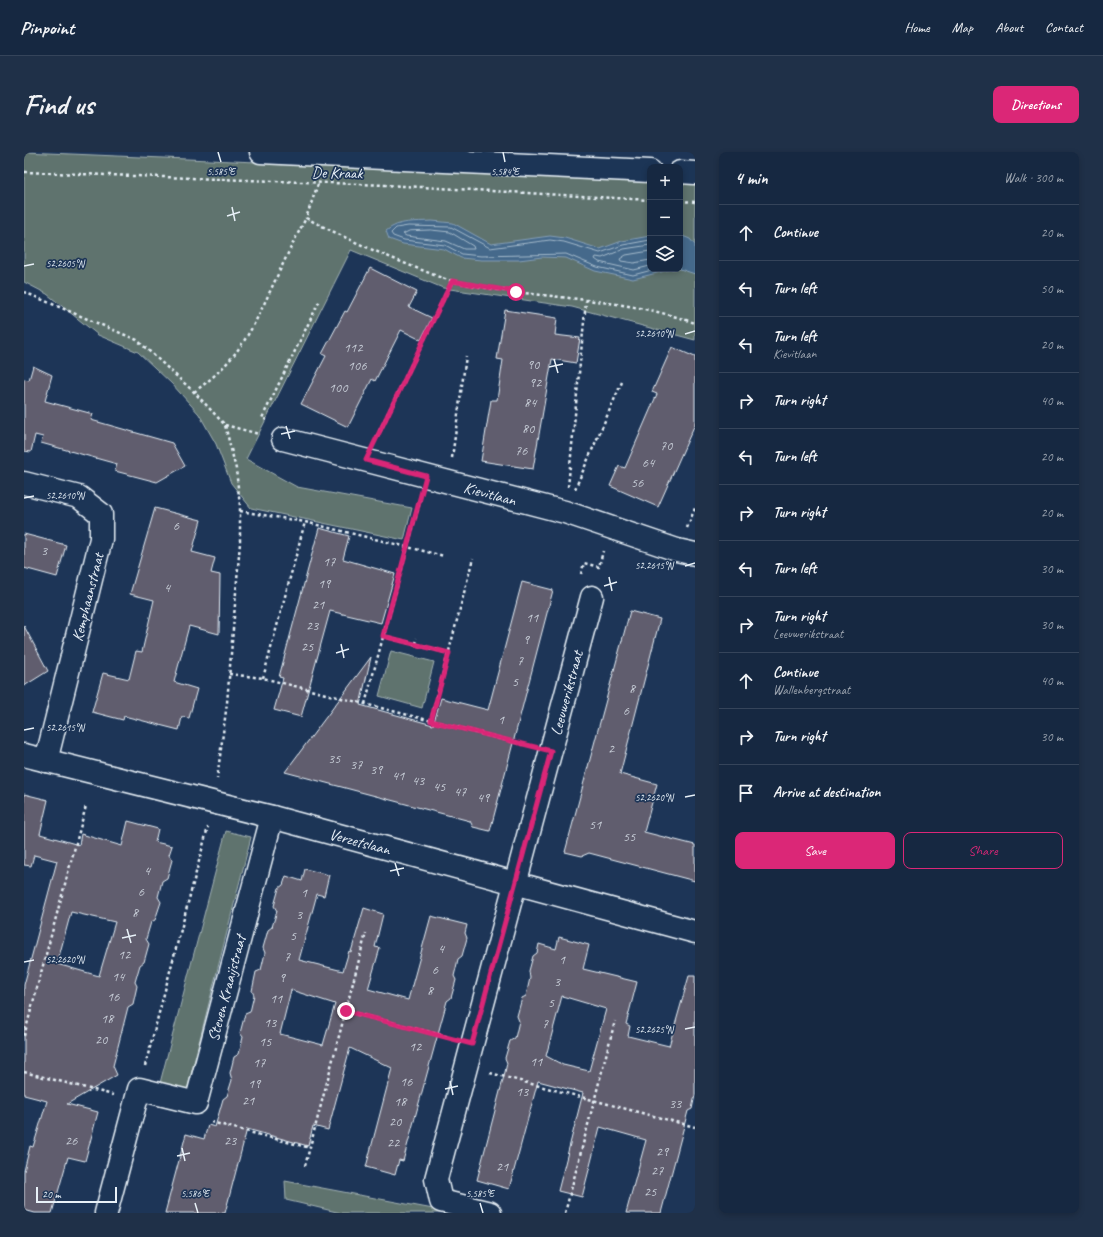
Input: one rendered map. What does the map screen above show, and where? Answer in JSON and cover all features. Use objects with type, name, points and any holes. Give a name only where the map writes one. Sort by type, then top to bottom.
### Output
[{"type":"street","points":[[261,152],[321,156],[386,155],[647,171]]},
{"type":"street","points":[[683,172],[695,173]]},
{"type":"street","name":"Kievitlaan","points":[[283,439],[565,512],[677,550],[695,554]]},
{"type":"street","name":"Kemphaanstraat","points":[[24,483],[79,497],[101,514],[101,539],[46,761]]},
{"type":"street","name":"Leeuwerikstraat","points":[[490,1213],[441,1201],[436,1179],[592,597]]},
{"type":"street","name":"Verzetslaan","points":[[24,755],[272,817],[695,932]]},
{"type":"street","name":"Steven Kraaijstraat","points":[[196,1103],[272,817]]},
{"type":"street","points":[[106,1213],[137,1095],[196,1103]]},
{"type":"path","points":[[194,392],[220,371],[244,342],[260,315],[306,218],[318,184],[321,156]]},
{"type":"path","name":"De Kraak","points":[[24,172],[386,186],[647,200]]},
{"type":"path","points":[[683,201],[695,202]]},
{"type":"path","points":[[306,218],[378,254],[452,281],[516,292],[631,305],[695,323]]},
{"type":"path","points":[[366,460],[452,281]]},
{"type":"path","points":[[24,292],[138,340],[194,392],[225,425],[236,469],[240,511],[240,543],[229,674],[214,803],[137,1095],[24,1072]]},
{"type":"path","points":[[225,425],[283,439],[288,425],[262,418],[320,300]]},
{"type":"path","points":[[565,512],[586,301]]},
{"type":"path","points":[[449,482],[466,356]]},
{"type":"path","points":[[565,512],[622,382]]},
{"type":"path","points":[[365,704],[426,476]]},
{"type":"path","points":[[240,511],[305,522],[444,556]]},
{"type":"path","points":[[263,678],[305,522]]},
{"type":"path","points":[[581,576],[584,563],[599,567],[610,528]]},
{"type":"path","points":[[431,721],[473,558]]},
{"type":"path","points":[[383,636],[449,653]]},
{"type":"path","points":[[416,644],[417,638]]},
{"type":"path","points":[[229,674],[263,678],[551,751]]},
{"type":"path","points":[[24,1036],[86,806]]},
{"type":"path","points":[[305,1166],[366,933]]},
{"type":"path","points":[[346,1011],[472,1044]]},
{"type":"path","points":[[565,1213],[615,1021]]},
{"type":"path","points":[[466,1067],[595,1099],[695,1127]]},
{"type":"path","points":[[196,1103],[192,1117],[310,1148]]},
{"type":"green space","points":[[24,152],[647,179],[647,272],[683,272],[683,181],[695,181],[695,340],[572,307],[443,288],[351,250],[246,459],[297,487],[412,508],[404,540],[251,508],[231,483],[216,444],[199,414],[172,384],[138,352],[98,335],[47,294],[24,282]]},
{"type":"green space","points":[[391,651],[434,662],[422,708],[379,696]]},
{"type":"green space","points":[[226,831],[251,837],[187,1090],[160,1083]]},
{"type":"green space","points":[[285,1181],[433,1209],[440,1213],[341,1213],[286,1200]]},
{"type":"water","points":[[432,221],[453,223],[491,244],[550,236],[565,238],[600,249],[622,241],[647,237],[647,272],[661,272],[633,279],[595,271],[566,258],[542,257],[519,260],[481,260],[461,258],[444,249],[403,244],[389,239],[386,231],[391,227],[402,223]]},
{"type":"water","points":[[683,236],[690,239],[695,245],[695,274],[683,270]]},
{"type":"building","points":[[370,268],[417,292],[409,307],[432,318],[421,340],[401,330],[375,381],[372,379],[348,427],[301,404],[326,356],[322,354],[345,311],[347,312]]},
{"type":"building","points":[[505,310],[557,318],[555,335],[580,338],[576,363],[552,359],[533,469],[481,461],[491,400],[497,400],[503,360],[497,359]]},
{"type":"building","points":[[672,347],[695,357],[695,424],[658,507],[610,486],[619,466],[625,468],[657,394],[652,392]]},
{"type":"building","points":[[33,366],[52,375],[45,401],[93,414],[91,420],[172,443],[185,466],[157,482],[115,471],[117,464],[41,443],[43,437],[35,435],[31,452],[24,451],[24,379],[29,380]]},
{"type":"building","points":[[155,508],[201,520],[192,552],[215,558],[211,573],[220,575],[219,634],[189,626],[174,682],[197,689],[189,718],[182,717],[179,730],[124,716],[123,720],[92,712],[103,673],[129,679],[136,651],[142,652],[154,600],[130,594]]},
{"type":"building","points":[[319,528],[349,536],[343,559],[395,574],[381,623],[330,611],[301,717],[274,710],[283,678],[279,677]]},
{"type":"building","points":[[24,534],[66,545],[57,577],[24,568]]},
{"type":"building","points":[[522,582],[553,590],[490,831],[473,827],[470,821],[285,772],[371,657],[360,705],[433,725],[441,698],[488,710]]},
{"type":"building","points":[[630,611],[660,619],[620,774],[657,784],[644,832],[695,845],[695,881],[589,853],[582,856],[565,852]]},
{"type":"building","points":[[24,626],[48,671],[24,686]]},
{"type":"building","points":[[24,794],[48,800],[40,834],[79,845],[81,834],[122,846],[128,821],[158,829],[155,842],[172,846],[169,855],[172,860],[167,878],[162,881],[158,897],[161,902],[155,920],[151,922],[146,939],[149,944],[144,962],[140,965],[135,982],[137,986],[133,1004],[128,1007],[113,1066],[117,1075],[67,1104],[98,1112],[85,1161],[68,1157],[52,1213],[35,1213],[24,1210],[24,1171],[30,1146],[33,1147],[47,1101],[24,1095],[24,985],[57,861],[34,855],[31,866],[24,865]],"holes":[[[71,912],[115,922],[99,976],[57,964]]]},
{"type":"building","points":[[305,869],[329,875],[324,896],[317,894],[299,960],[343,971],[349,951],[351,952],[364,908],[383,914],[375,947],[380,948],[368,989],[408,1000],[431,916],[467,925],[465,933],[467,938],[462,956],[458,959],[454,976],[456,980],[451,998],[447,1001],[403,1161],[399,1160],[395,1175],[366,1167],[392,1068],[350,1048],[328,1130],[313,1126],[308,1146],[247,1129],[225,1213],[165,1213],[186,1134],[204,1139],[208,1125],[215,1127],[223,1099],[227,1096],[232,1080],[230,1073],[234,1057],[239,1054],[243,1037],[240,1033],[245,1014],[250,1012],[254,995],[252,991],[256,972],[261,970],[265,953],[263,948],[268,930],[272,927],[277,911],[274,906],[279,888],[283,885],[286,876],[302,881]],"holes":[[[291,990],[335,1004],[323,1045],[280,1034]]]},
{"type":"building","points":[[559,937],[589,945],[583,969],[637,982],[626,1024],[630,1026],[628,1036],[669,1046],[689,976],[695,976],[695,1095],[692,1109],[688,1111],[661,1213],[626,1213],[646,1140],[600,1127],[582,1197],[558,1191],[583,1093],[538,1081],[509,1189],[477,1180],[505,1072],[507,1063],[505,1058],[510,1041],[515,1038],[519,1021],[517,1016],[522,998],[526,996],[530,978],[529,971],[533,956],[537,953],[539,944],[556,949]],"holes":[[[562,996],[606,1009],[589,1071],[563,1065],[546,1056]]]},
{"type":"route","points":[[346,1011],[472,1044],[551,751],[431,721],[449,653],[383,636],[426,476],[366,460],[452,281],[516,292]]}]
